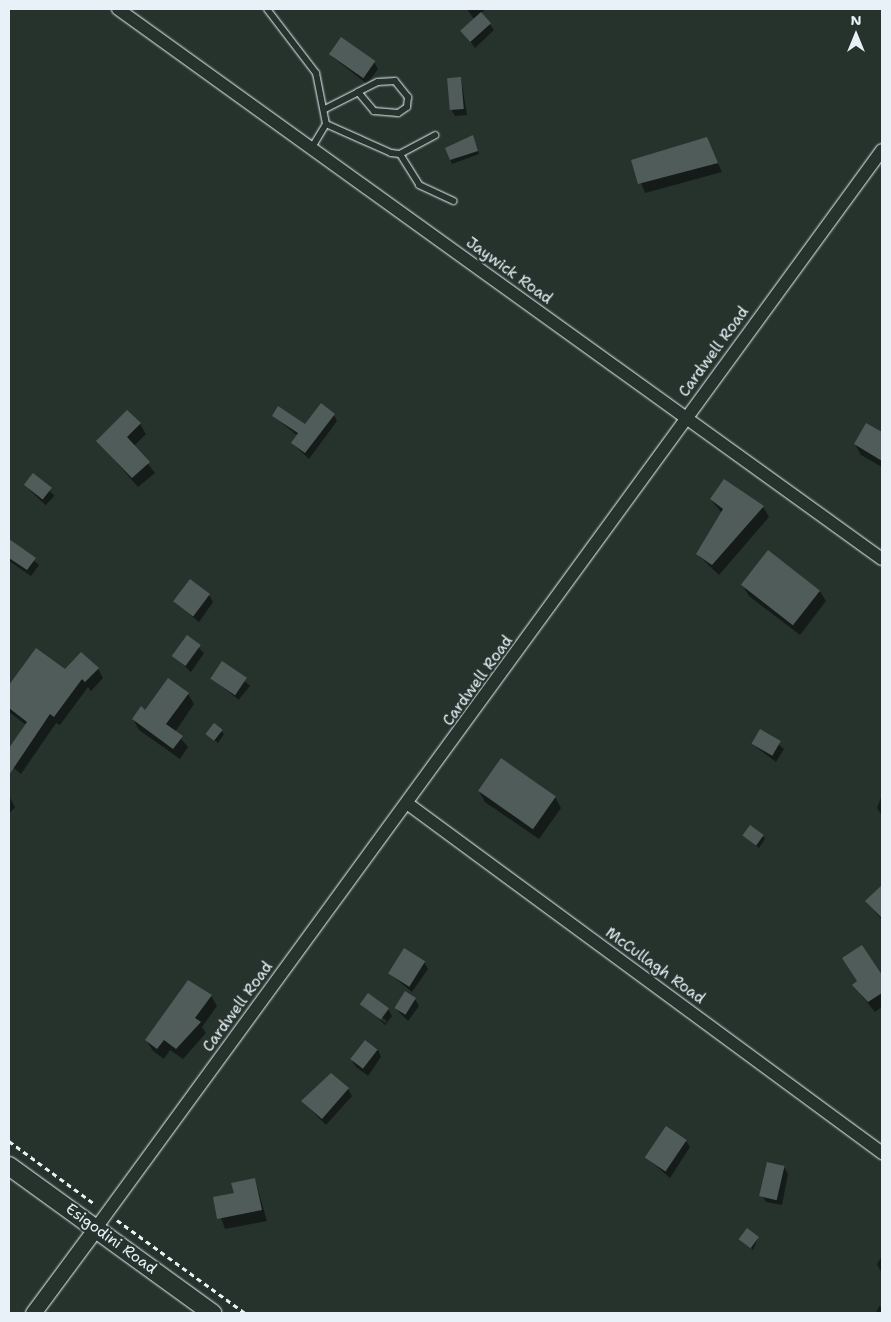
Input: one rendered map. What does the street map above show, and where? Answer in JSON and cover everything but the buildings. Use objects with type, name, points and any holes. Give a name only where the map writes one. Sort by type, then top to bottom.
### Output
[{"type":"main road","name":"Esigodini Road","points":[[9,1166],[212,1313]]},
{"type":"street","name":"Jaywick Road","points":[[118,9],[882,559]]},
{"type":"street","name":"Cardwell Road","points":[[96,1228],[408,804],[685,419],[882,150]]},
{"type":"street","name":"McCullagh Road","points":[[408,804],[882,1153]]},
{"type":"street","points":[[33,1313],[96,1228]]},
{"type":"lane","points":[[267,9],[316,73],[325,109],[326,124],[311,149]]},
{"type":"lane","points":[[325,109],[358,92],[378,82],[394,81],[408,97],[408,107],[398,113],[374,111],[358,92]]},
{"type":"lane","points":[[326,124],[400,154],[419,185],[454,201]]},
{"type":"lane","points":[[400,154],[435,135]]},
{"type":"path","points":[[9,1141],[245,1313]]}]
